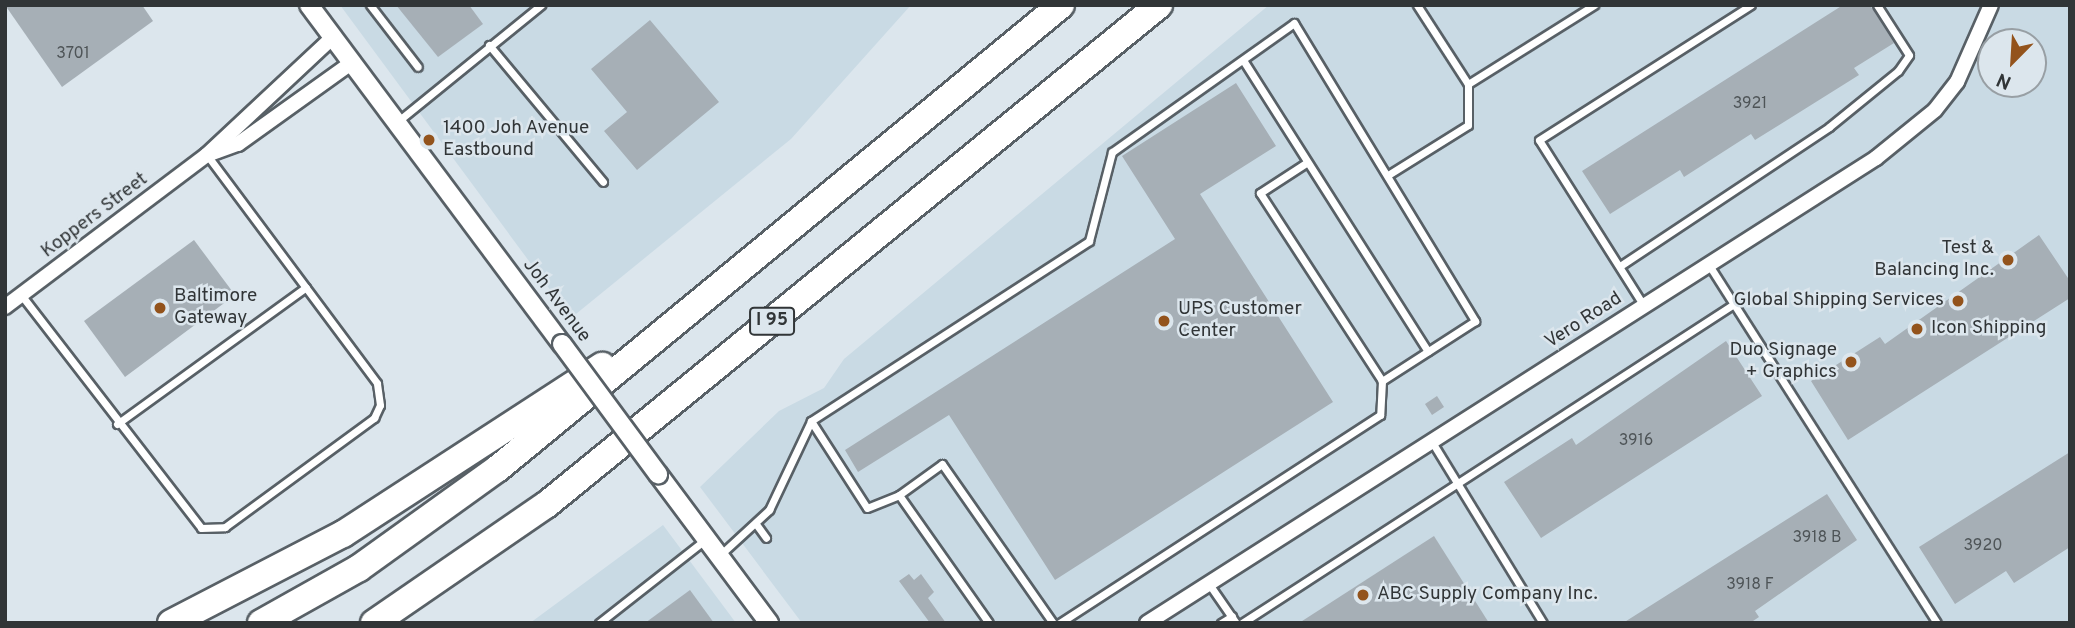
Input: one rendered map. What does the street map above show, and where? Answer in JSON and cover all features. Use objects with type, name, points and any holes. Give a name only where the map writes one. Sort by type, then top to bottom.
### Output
[{"type":"highway","points":[[261,623],[359,568],[440,512],[722,286],[1061,5]]},
{"type":"highway","name":"I 95","points":[[374,623],[508,534],[669,407],[1160,5]]},
{"type":"highway","points":[[171,623],[254,583],[362,521],[722,286]]},
{"type":"highway","points":[[403,623],[544,516],[669,407]]},
{"type":"highway","points":[[147,623],[254,583]]},
{"type":"street","name":"Joh Avenue","points":[[309,5],[769,623]]},
{"type":"street","name":"Vero Road","points":[[1147,623],[1876,158],[1935,110],[1975,50],[1991,5]]},
{"type":"street","name":"Koppers Street","points":[[5,307],[207,155],[332,37]]},
{"type":"street","name":"Koppers Street","points":[[207,155],[238,144],[352,63]]},
{"type":"lane","points":[[370,5],[418,67]]},
{"type":"lane","points":[[396,122],[541,5]]},
{"type":"lane","points":[[1388,175],[1468,125],[1468,84],[1417,5]]},
{"type":"lane","points":[[1468,84],[1594,5]]},
{"type":"lane","points":[[1644,306],[1539,140],[1751,5]]},
{"type":"lane","points":[[1620,266],[1829,127],[1898,71],[1909,55],[1877,5]]},
{"type":"lane","points":[[719,555],[769,510],[811,421],[1089,241],[1108,156],[1294,23],[1475,321],[1382,381]]},
{"type":"lane","points":[[489,45],[603,182]]},
{"type":"lane","points":[[1243,60],[1428,351]]},
{"type":"lane","points":[[22,296],[192,524],[225,527],[378,412],[377,383],[207,155]]},
{"type":"lane","points":[[1060,623],[1380,415],[1382,381],[1260,193],[1306,163]]},
{"type":"lane","points":[[1709,265],[1937,623]]},
{"type":"lane","points":[[117,424],[306,287]]},
{"type":"lane","points":[[1242,623],[1734,304]]},
{"type":"lane","points":[[811,421],[867,508],[899,495],[942,464],[1053,623]]},
{"type":"lane","points":[[1432,442],[1543,623]]},
{"type":"lane","points":[[899,495],[989,623]]},
{"type":"lane","points":[[756,524],[766,538]]},
{"type":"lane","points":[[599,623],[707,539]]},
{"type":"lane","points":[[1209,583],[1234,619],[1221,623]]},
{"type":"shaded area","points":[[340,5],[911,5],[791,139],[571,318]]},
{"type":"shaded area","points":[[1269,5],[2070,5],[2070,623],[802,623],[700,487],[779,411],[824,388],[844,359]]},
{"type":"shaded area","points":[[663,525],[736,623],[530,623]]},
{"type":"building","points":[[5,5],[142,5],[153,21],[62,87]]},
{"type":"building","points":[[396,5],[469,5],[483,24],[438,57]]},
{"type":"building","points":[[1843,5],[1870,5],[1894,43],[1854,68],[1859,75],[1755,140],[1751,134],[1684,177],[1680,170],[1610,214],[1582,171]]},
{"type":"building","points":[[650,20],[719,102],[637,170],[604,131],[627,112],[591,69]]},
{"type":"building","name":"UPS Customer Center","points":[[1236,83],[1276,146],[1200,194],[1333,402],[1055,580],[949,415],[858,472],[845,450],[1175,239],[1122,156]]},
{"type":"building","points":[[2039,235],[2070,281],[2070,298],[1848,440],[1811,381],[1880,337],[1885,344]]},
{"type":"building","name":"Baltimore Gateway","points":[[194,240],[235,295],[125,377],[84,321]]},
{"type":"building","points":[[1726,341],[1762,396],[1541,538],[1504,482],[1572,438],[1576,445]]},
{"type":"building","points":[[1437,396],[1444,407],[1432,415],[1425,404]]},
{"type":"building","points":[[2070,452],[2070,547],[2014,583],[2006,571],[1955,604],[1919,547]]},
{"type":"building","points":[[1827,494],[1857,540],[1755,611],[1759,617],[1750,623],[1623,623]]},
{"type":"building","points":[[1434,536],[1489,623],[1299,623]]},
{"type":"building","points":[[909,574],[914,580],[921,574],[934,592],[928,598],[946,623],[930,623],[899,581]]},
{"type":"building","points":[[690,590],[714,623],[645,623]]},
{"type":"place","name":"1400 Joh Avenue Eastbound","points":[[429,140]]},
{"type":"place","name":"Test & Balancing Inc.","points":[[2008,260]]},
{"type":"place","name":"Global Shipping Services","points":[[1958,301]]},
{"type":"place","name":"Baltimore Gateway","points":[[160,308]]},
{"type":"place","name":"UPS Customer Center","points":[[1164,321]]},
{"type":"place","name":"Icon Shipping","points":[[1917,329]]},
{"type":"place","name":"Duo Signage + Graphics","points":[[1851,362]]},
{"type":"place","name":"ABC Supply Company Inc.","points":[[1363,595]]}]
